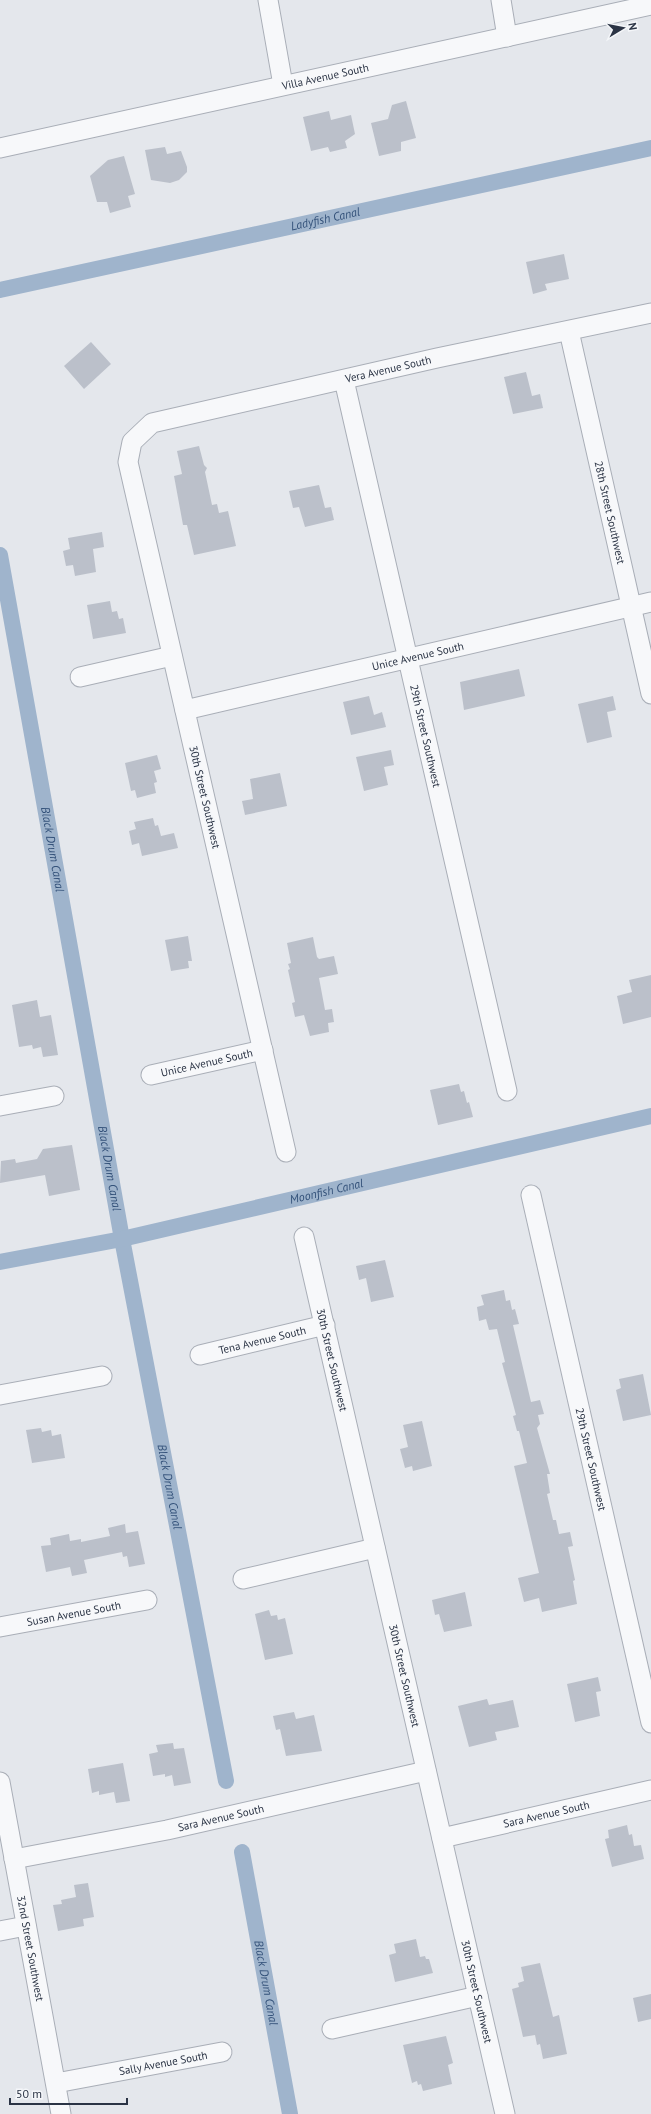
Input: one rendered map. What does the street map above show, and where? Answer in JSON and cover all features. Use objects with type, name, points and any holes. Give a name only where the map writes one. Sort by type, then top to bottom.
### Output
[{"type":"street","points":[[268,0],[283,85]]},
{"type":"street","points":[[501,0],[507,37]]},
{"type":"street","name":"Villa Avenue South","points":[[0,148],[651,5]]},
{"type":"street","name":"Vera Avenue South","points":[[132,442],[152,423],[651,313]]},
{"type":"street","name":"28th Street Southwest","points":[[569,331],[651,694]]},
{"type":"street","name":"29th Street Southwest","points":[[344,380],[507,1091]]},
{"type":"street","name":"30th Street Southwest","points":[[132,442],[128,462],[286,1152]]},
{"type":"street","name":"Unice Avenue South","points":[[185,710],[651,602]]},
{"type":"street","points":[[80,676],[172,656]]},
{"type":"street","name":"Unice Avenue South","points":[[151,1075],[263,1050]]},
{"type":"street","points":[[0,1106],[54,1096]]},
{"type":"street","name":"29th Street Southwest","points":[[530,1195],[651,1723]]},
{"type":"street","name":"30th Street Southwest","points":[[304,1237],[505,2114]]},
{"type":"street","name":"Tena Avenue South","points":[[200,1355],[325,1325]]},
{"type":"street","points":[[0,1395],[102,1376]]},
{"type":"street","points":[[243,1579],[375,1548]]},
{"type":"street","name":"Susan Avenue South","points":[[0,1627],[147,1600]]},
{"type":"street","name":"Sara Avenue South","points":[[14,1859],[167,1830],[426,1771]]},
{"type":"street","name":"32nd Street Southwest","points":[[0,1782],[62,2114]]},
{"type":"street","name":"Sara Avenue South","points":[[442,1838],[651,1790]]},
{"type":"street","points":[[0,1931],[26,1926]]},
{"type":"street","points":[[332,2029],[478,1996]]},
{"type":"street","name":"Sally Avenue South","points":[[56,2083],[222,2052]]},
{"type":"building","points":[[406,101],[416,138],[401,142],[401,151],[379,156],[371,123],[388,119],[392,105]]},
{"type":"building","points":[[329,111],[331,120],[351,115],[355,134],[345,141],[347,148],[330,152],[328,147],[311,151],[303,117]]},
{"type":"building","points":[[165,147],[167,154],[181,151],[187,167],[187,172],[179,180],[170,183],[151,180],[145,150]]},
{"type":"building","points":[[124,156],[135,194],[128,196],[131,207],[110,213],[107,202],[97,202],[90,176],[108,160]]},
{"type":"building","points":[[564,254],[569,279],[545,284],[547,290],[533,294],[526,262]]},
{"type":"building","points":[[91,342],[111,364],[84,389],[64,366]]},
{"type":"building","points":[[526,372],[532,396],[540,394],[543,408],[513,414],[504,377]]},
{"type":"building","points":[[199,446],[204,465],[207,468],[205,472],[212,505],[217,504],[219,513],[228,511],[236,546],[194,555],[187,525],[183,525],[174,476],[182,474],[177,451]]},
{"type":"building","points":[[319,485],[325,508],[331,507],[334,520],[305,527],[299,507],[293,508],[289,491]]},
{"type":"building","points":[[102,532],[104,547],[93,549],[96,572],[75,576],[73,565],[66,566],[63,551],[70,549],[68,538]]},
{"type":"building","points":[[110,601],[112,612],[117,611],[119,619],[123,618],[126,633],[93,639],[87,605]]},
{"type":"building","points":[[519,669],[525,696],[464,710],[460,682]]},
{"type":"building","points":[[369,696],[374,715],[382,712],[386,727],[351,735],[343,702]]},
{"type":"building","points":[[613,696],[616,710],[607,712],[612,737],[587,743],[578,704]]},
{"type":"building","points":[[391,750],[394,765],[384,767],[388,785],[364,791],[356,757]]},
{"type":"building","points":[[157,755],[161,769],[154,771],[157,782],[154,783],[156,793],[137,798],[135,790],[131,791],[125,763]]},
{"type":"building","points":[[280,773],[287,806],[245,815],[242,801],[253,799],[250,779]]},
{"type":"building","points":[[153,818],[155,826],[158,825],[161,836],[174,833],[178,848],[142,856],[139,843],[132,845],[129,831],[136,829],[134,822]]},
{"type":"building","points":[[188,936],[192,961],[188,961],[189,968],[171,971],[165,940]]},
{"type":"building","points":[[313,937],[317,957],[319,959],[334,956],[338,974],[319,978],[325,1010],[332,1009],[334,1022],[328,1023],[329,1032],[310,1036],[304,1015],[295,1017],[292,1003],[295,1002],[288,970],[290,969],[288,964],[291,963],[287,943]]},
{"type":"building","points":[[651,975],[651,1017],[623,1024],[617,996],[632,992],[629,980]]},
{"type":"building","points":[[37,1000],[40,1017],[51,1015],[58,1055],[43,1057],[41,1047],[33,1049],[32,1045],[19,1047],[12,1005]]},
{"type":"building","points":[[459,1084],[461,1092],[464,1091],[467,1103],[469,1102],[473,1117],[438,1125],[430,1090]]},
{"type":"building","points":[[72,1145],[80,1190],[49,1196],[45,1175],[0,1183],[1,1161],[15,1159],[16,1163],[37,1159],[43,1149]]},
{"type":"building","points":[[385,1260],[394,1297],[371,1302],[366,1278],[359,1280],[356,1266]]},
{"type":"building","points":[[504,1290],[506,1301],[510,1300],[512,1310],[515,1309],[519,1324],[513,1325],[531,1402],[540,1400],[544,1414],[538,1415],[540,1424],[537,1428],[550,1474],[547,1474],[550,1493],[547,1494],[553,1520],[556,1520],[559,1534],[570,1532],[573,1546],[568,1547],[575,1580],[573,1581],[577,1604],[542,1612],[539,1598],[524,1602],[518,1578],[539,1573],[514,1466],[527,1463],[519,1431],[517,1431],[513,1416],[516,1415],[502,1363],[505,1362],[497,1329],[489,1330],[486,1319],[479,1321],[477,1307],[484,1305],[481,1295]]},
{"type":"building","points":[[643,1374],[651,1415],[623,1421],[616,1390],[621,1388],[619,1379]]},
{"type":"building","points":[[422,1421],[432,1466],[413,1471],[412,1466],[405,1468],[400,1449],[408,1447],[403,1425]]},
{"type":"building","points":[[41,1428],[42,1432],[51,1430],[52,1436],[61,1434],[65,1458],[32,1463],[26,1430]]},
{"type":"building","points":[[125,1524],[126,1533],[138,1531],[145,1564],[129,1567],[127,1556],[123,1557],[122,1552],[84,1560],[87,1573],[72,1576],[70,1567],[46,1572],[41,1546],[51,1545],[50,1538],[69,1534],[70,1541],[81,1539],[81,1542],[110,1536],[108,1528]]},
{"type":"building","points":[[465,1592],[472,1626],[444,1632],[439,1614],[435,1615],[432,1600]]},
{"type":"building","points":[[269,1610],[271,1616],[277,1615],[278,1620],[285,1618],[293,1654],[265,1660],[255,1614]]},
{"type":"building","points":[[598,1677],[601,1691],[596,1692],[600,1716],[575,1722],[567,1684]]},
{"type":"building","points":[[487,1699],[489,1705],[513,1700],[519,1727],[495,1732],[497,1740],[469,1747],[458,1706]]},
{"type":"building","points":[[294,1712],[296,1719],[314,1715],[322,1751],[286,1756],[280,1729],[276,1730],[273,1716]]},
{"type":"building","points":[[173,1743],[174,1749],[184,1748],[191,1783],[174,1786],[172,1775],[165,1777],[165,1774],[153,1776],[149,1754],[158,1752],[156,1745]]},
{"type":"building","points":[[123,1763],[130,1801],[116,1803],[114,1792],[99,1795],[99,1791],[92,1793],[88,1769]]},
{"type":"building","points":[[627,1825],[629,1835],[632,1834],[634,1846],[641,1845],[644,1859],[612,1867],[605,1839],[609,1838],[608,1830]]},
{"type":"building","points":[[88,1883],[94,1917],[83,1919],[84,1926],[58,1931],[53,1905],[62,1904],[61,1900],[76,1897],[74,1885]]},
{"type":"building","points":[[416,1939],[420,1957],[425,1956],[426,1959],[429,1959],[433,1973],[395,1982],[389,1955],[396,1953],[394,1944]]},
{"type":"building","points":[[540,1963],[553,2017],[559,2015],[567,2054],[543,2059],[540,2044],[537,2045],[535,2035],[523,2037],[512,1989],[519,1987],[518,1983],[524,1981],[521,1967]]},
{"type":"building","points":[[651,1994],[651,2019],[638,2022],[633,1998]]},
{"type":"building","points":[[446,2036],[453,2063],[448,2065],[452,2084],[423,2091],[421,2084],[418,2085],[417,2081],[412,2083],[403,2045]]},
{"type":"waterway","name":"Ladyfish Canal","points":[[0,290],[651,148]]},
{"type":"waterway","name":"Black Drum Canal","points":[[0,555],[122,1239],[226,1781]]},
{"type":"waterway","name":"Moonfish Canal","points":[[0,1262],[122,1239],[651,1116]]},
{"type":"waterway","name":"Black Drum Canal","points":[[242,1852],[290,2114]]}]
